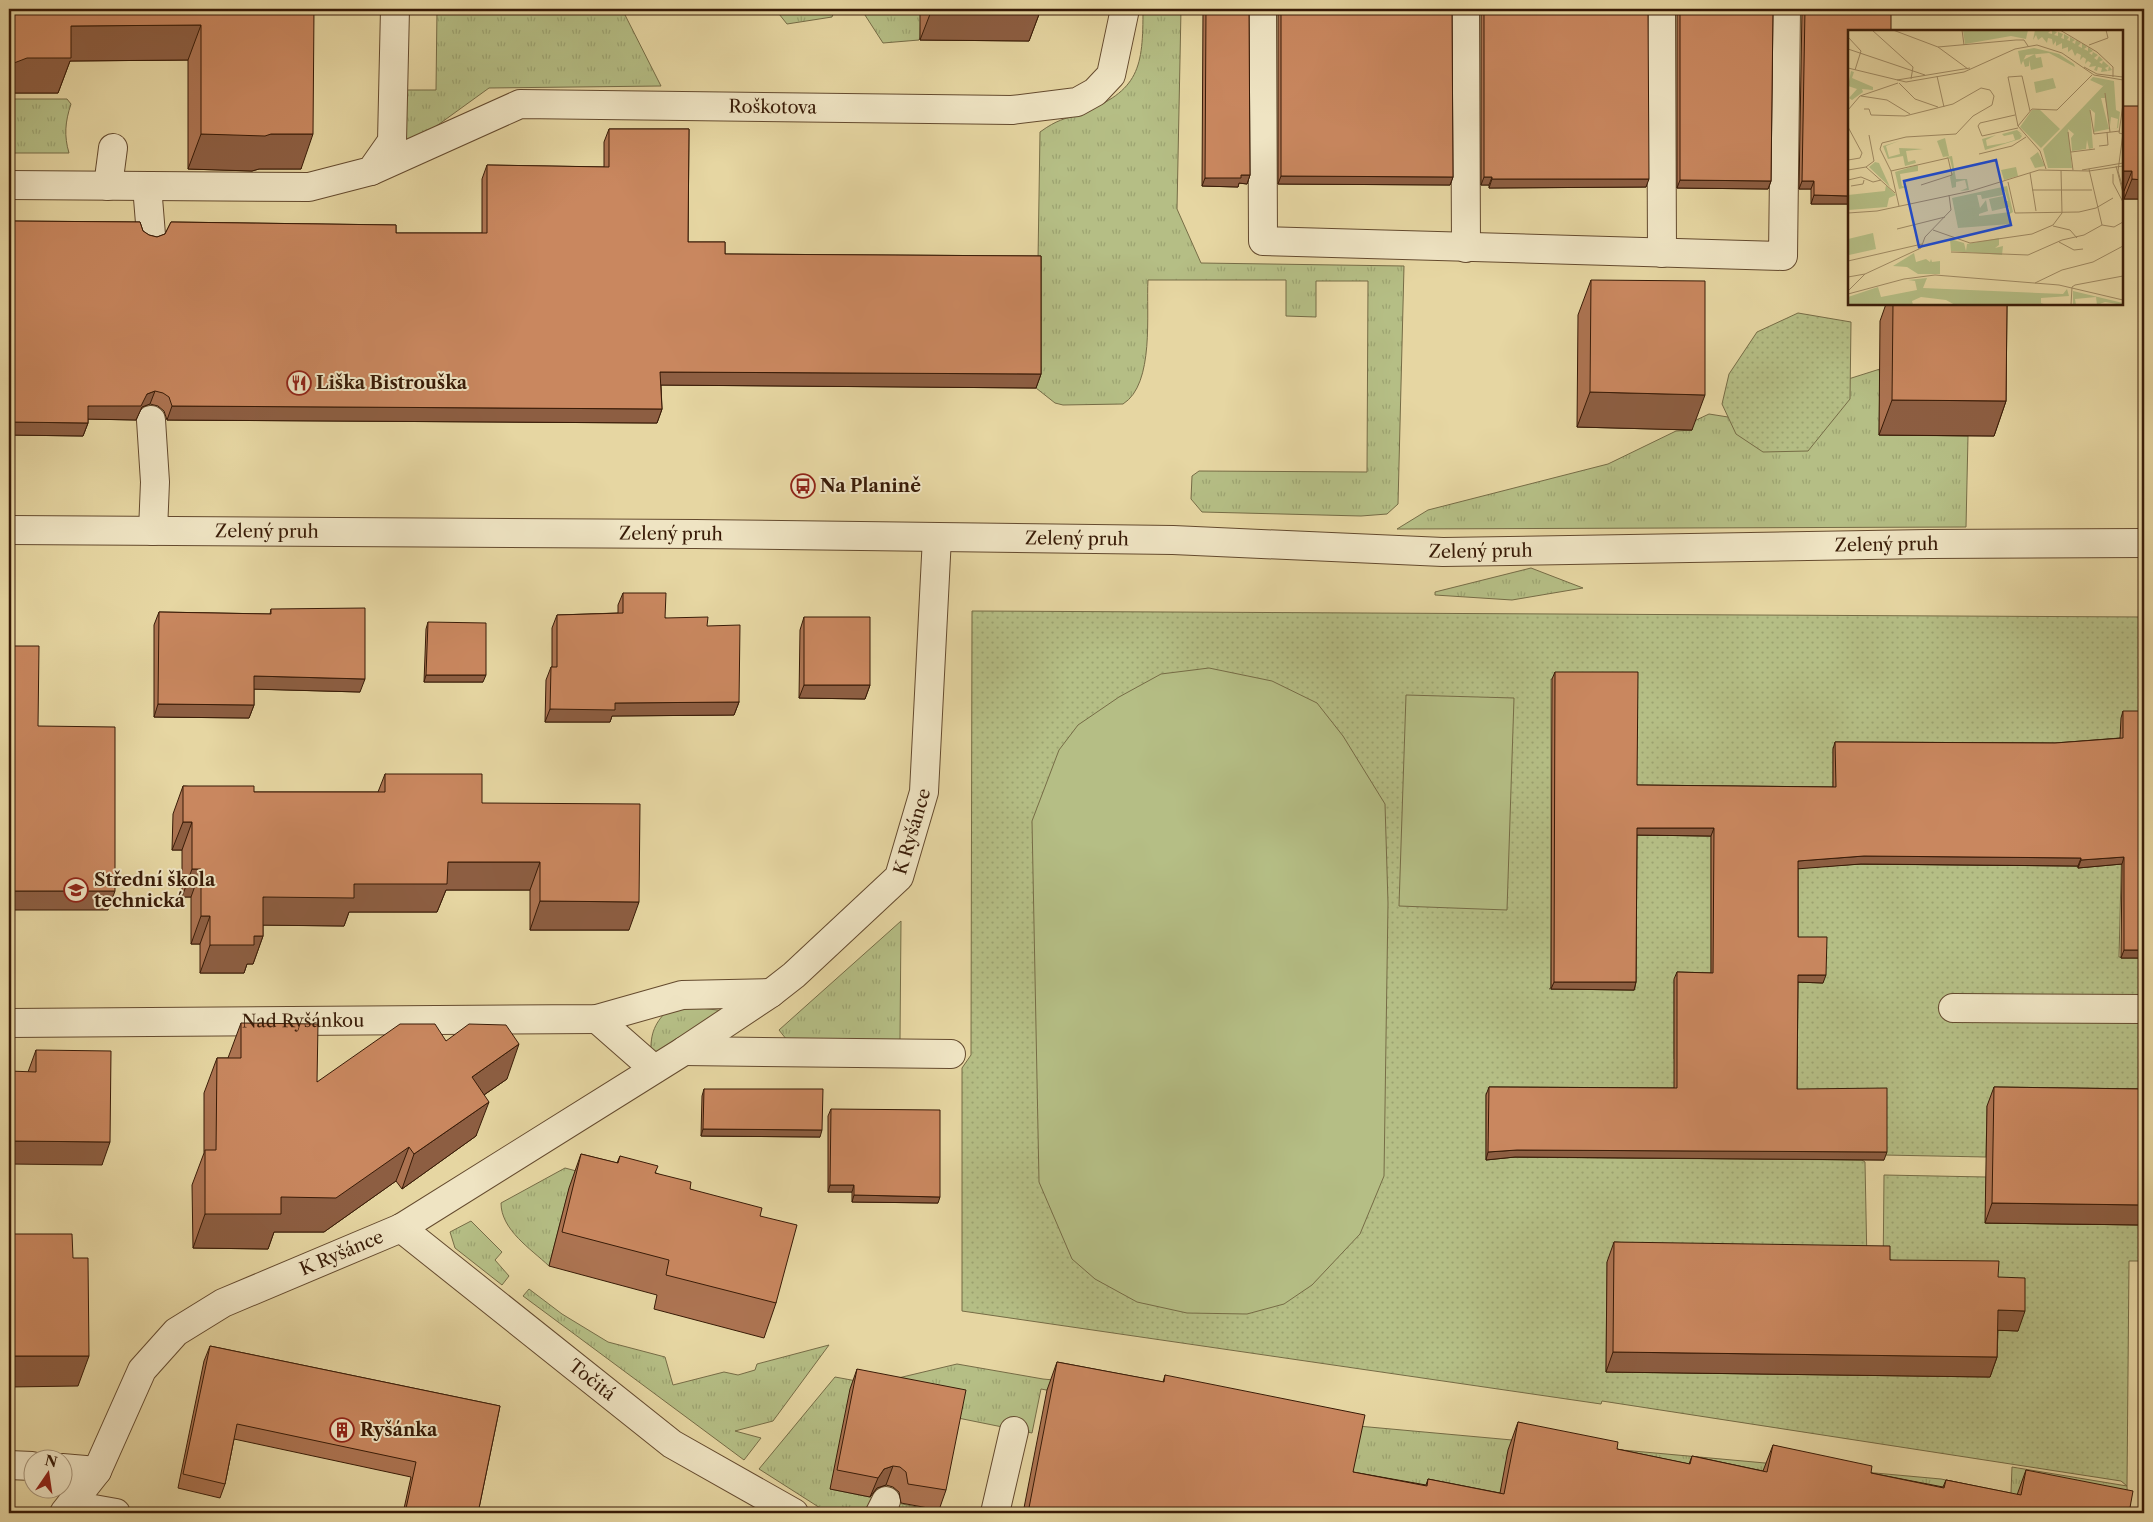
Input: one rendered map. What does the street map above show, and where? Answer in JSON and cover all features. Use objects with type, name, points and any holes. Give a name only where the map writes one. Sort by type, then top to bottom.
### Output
[{"type":"street","points":[[371,171],[392,141],[395,9]]},
{"type":"street","name":"Roškotova","points":[[9,185],[309,187],[371,171],[520,104],[1012,110],[1077,102],[1095,92],[1111,75],[1125,9]]},
{"type":"street","points":[[1262,9],[1263,241],[1783,256],[1786,9]]},
{"type":"street","points":[[1465,9],[1466,248]]},
{"type":"street","points":[[1661,9],[1662,252]]},
{"type":"street","points":[[108,186],[113,148]]},
{"type":"street","points":[[147,186],[151,236]]},
{"type":"street","points":[[151,420],[155,482],[154,531]]},
{"type":"street","name":"Zelený pruh","points":[[9,530],[1174,540],[1443,552],[1928,544],[2144,543]]},
{"type":"street","name":"K Ryšánce","points":[[68,1509],[98,1470],[142,1370],[176,1332],[223,1303],[401,1228],[654,1069],[771,993],[794,975],[899,876],[924,792],[938,537]]},
{"type":"street","name":"Nad Ryšánkou","points":[[9,1023],[597,1019],[682,995],[771,993]]},
{"type":"street","points":[[1953,1008],[2144,1009]]},
{"type":"street","points":[[597,1019],[654,1069]]},
{"type":"street","points":[[684,1050],[951,1054]]},
{"type":"street","name":"Točitá","points":[[401,1228],[672,1444],[794,1513]]},
{"type":"street","points":[[995,1513],[1014,1431]]},
{"type":"street","points":[[9,1465],[22,1466]]},
{"type":"street","points":[[72,1469],[98,1470]]},
{"type":"street","points":[[68,1509],[116,1513]]},
{"type":"green space","points":[[437,9],[622,9],[661,86],[489,88],[406,148],[391,155],[404,90],[436,90]]},
{"type":"green space","points":[[775,9],[835,9],[832,17],[787,24]]},
{"type":"green space","points":[[850,9],[921,9],[919,40],[883,43],[863,12]]},
{"type":"green space","points":[[1143,9],[1181,9],[1177,209],[1201,263],[1404,266],[1398,504],[1387,514],[1361,516],[1202,512],[1191,499],[1192,476],[1199,471],[1367,472],[1368,281],[1316,281],[1316,317],[1286,316],[1286,280],[1148,280],[1148,328],[1144,364],[1140,381],[1133,394],[1123,404],[1063,405],[1055,403],[1036,388],[1040,132],[1056,122],[1101,105],[1116,96],[1127,86],[1139,62],[1142,47]]},
{"type":"green space","points":[[12,99],[67,99],[71,104],[66,129],[69,153],[9,153],[9,101]]},
{"type":"green space","points":[[1798,313],[1851,322],[1850,399],[1808,451],[1763,452],[1736,434],[1722,404],[1729,374],[1757,332]]},
{"type":"green space","points":[[1880,369],[1879,435],[1968,436],[1966,527],[1397,529],[1428,510],[1608,464],[1676,431],[1692,430],[1692,422],[1709,414],[1728,417]]},
{"type":"green space","points":[[1531,568],[1583,588],[1512,600],[1435,595],[1435,592]]},
{"type":"green space","points":[[972,611],[2144,617],[2144,718],[2121,795],[1835,747],[1833,747],[1833,794],[1635,792],[1637,679],[1551,679],[1551,987],[1549,989],[1635,990],[1635,835],[1711,836],[1711,980],[1674,980],[1674,1059],[1714,1095],[1486,1093],[1486,1159],[1488,1157],[1862,1160],[1865,1162],[1867,1265],[1607,1262],[1606,1372],[1883,1280],[1884,1175],[1986,1177],[1986,1223],[2144,1225],[2144,1261],[2129,1261],[2127,1486],[2121,1481],[1602,1401],[1601,1404],[962,1311],[962,1068],[971,1055]]},
{"type":"green space","points":[[1209,668],[1272,681],[1317,703],[1343,736],[1385,804],[1388,903],[1384,1176],[1360,1234],[1312,1285],[1284,1304],[1247,1314],[1187,1313],[1137,1302],[1095,1279],[1072,1259],[1039,1182],[1032,821],[1059,750],[1078,725],[1119,697],[1161,674]]},
{"type":"green space","points":[[1406,695],[1514,698],[1507,910],[1399,906]]},
{"type":"green space","points":[[1796,835],[1835,864],[2078,866],[2078,868],[2122,838],[2119,957],[2144,958],[2144,1109],[1987,1106],[1986,1157],[1884,1155],[1884,1096],[1794,1096]]},
{"type":"green space","points":[[901,921],[900,1041],[798,1054],[779,1030]]},
{"type":"green space","points":[[691,1007],[726,1011],[662,1055],[651,1054],[651,1040],[654,1028],[661,1018],[670,1008]]},
{"type":"green space","points":[[565,1168],[611,1180],[569,1189],[549,1266],[511,1230],[502,1213],[501,1203]]},
{"type":"green space","points":[[471,1221],[502,1252],[495,1260],[509,1276],[502,1285],[455,1248],[450,1232]]},
{"type":"green space","points":[[529,1289],[562,1314],[608,1342],[665,1357],[673,1385],[724,1372],[738,1375],[755,1370],[757,1364],[829,1345],[773,1421],[735,1431],[761,1438],[744,1460],[523,1296]]},
{"type":"green space","points":[[957,1364],[1043,1379],[1191,1393],[1358,1426],[1941,1479],[2011,1493],[2012,1467],[2127,1486],[2128,1513],[1450,1513],[1154,1410],[1041,1389],[1032,1433],[958,1418],[830,1489],[875,1498],[869,1513],[828,1513],[759,1469],[835,1377],[873,1384]]},
{"type":"green space","points":[[897,1503],[938,1511],[938,1513],[895,1513]]},
{"type":"building","points":[[9,9],[314,9],[313,134],[271,134],[265,136],[201,134],[201,25],[71,26],[71,58],[27,58],[14,63],[9,61]]},
{"type":"building","points":[[1206,9],[1249,9],[1250,175],[1241,175],[1241,178],[1205,178]]},
{"type":"building","points":[[1281,9],[1452,9],[1453,177],[1281,176]]},
{"type":"building","points":[[1484,9],[1648,9],[1649,179],[1492,179],[1492,177],[1484,177]]},
{"type":"building","points":[[1680,9],[1773,9],[1771,181],[1680,180]]},
{"type":"building","points":[[1805,9],[1891,9],[1891,30],[1848,30],[1848,196],[1814,195],[1814,181],[1802,181]]},
{"type":"building","points":[[2123,106],[2144,106],[2144,180],[2132,179],[2132,171],[2123,171]]},
{"type":"building","points":[[609,129],[689,129],[688,242],[725,242],[725,254],[1041,256],[1041,374],[660,372],[662,409],[172,406],[169,397],[155,391],[147,394],[141,406],[88,406],[88,423],[9,422],[9,221],[140,222],[143,231],[157,237],[165,234],[171,222],[396,225],[396,233],[487,233],[487,165],[609,167]]},
{"type":"building","points":[[1591,280],[1705,281],[1705,395],[1590,392]]},
{"type":"building","points":[[1893,305],[2007,305],[2006,401],[1892,400]]},
{"type":"building","points":[[623,593],[666,593],[665,618],[708,617],[707,626],[740,625],[739,702],[615,703],[615,710],[550,709],[551,667],[557,667],[557,615],[623,613]]},
{"type":"building","points":[[365,608],[365,679],[254,676],[254,705],[158,704],[159,612],[271,614],[271,609]]},
{"type":"building","points":[[804,617],[870,617],[870,685],[804,685]]},
{"type":"building","points":[[428,622],[486,623],[486,675],[426,675]]},
{"type":"building","points":[[9,646],[39,646],[38,726],[115,727],[115,891],[9,891]]},
{"type":"building","points":[[1555,672],[1638,672],[1637,785],[1836,787],[1835,742],[2055,743],[2123,738],[2123,711],[2144,711],[2144,950],[2124,950],[2124,857],[2081,860],[2081,858],[1864,856],[1798,861],[1798,937],[1827,937],[1826,975],[1798,975],[1797,1089],[1887,1088],[1887,1152],[1517,1150],[1488,1152],[1489,1087],[1677,1088],[1677,972],[1713,973],[1714,828],[1637,828],[1636,982],[1554,982]]},
{"type":"building","points":[[385,774],[482,774],[482,803],[640,804],[639,902],[540,901],[540,862],[448,862],[447,884],[354,884],[354,898],[263,897],[263,936],[254,936],[254,945],[210,945],[210,916],[201,916],[201,869],[192,869],[192,822],[183,822],[183,786],[254,786],[254,792],[385,792]]},
{"type":"building","points":[[241,1023],[318,1024],[317,1082],[400,1024],[435,1024],[446,1041],[469,1024],[506,1025],[519,1044],[472,1077],[489,1102],[414,1154],[409,1147],[336,1198],[281,1197],[281,1214],[205,1214],[205,1150],[216,1150],[217,1058],[241,1058]]},
{"type":"building","points":[[36,1050],[111,1051],[110,1142],[9,1141],[9,1071],[36,1072]]},
{"type":"building","points":[[1994,1087],[2144,1089],[2144,1205],[1992,1203]]},
{"type":"building","points":[[704,1089],[823,1089],[822,1130],[703,1129]]},
{"type":"building","points":[[831,1109],[940,1110],[940,1197],[854,1195],[854,1185],[830,1185]]},
{"type":"building","points":[[581,1154],[618,1163],[620,1156],[658,1166],[655,1173],[691,1182],[690,1189],[762,1208],[760,1216],[797,1225],[776,1303],[666,1275],[669,1260],[562,1232]]},
{"type":"building","points":[[9,1234],[72,1234],[73,1258],[88,1258],[89,1356],[9,1356]]},
{"type":"building","points":[[1614,1242],[1890,1246],[1890,1260],[1999,1261],[1998,1277],[2025,1278],[2025,1311],[1998,1310],[1997,1357],[1613,1352]]},
{"type":"building","name":"Ryšánka","points":[[210,1346],[500,1406],[478,1513],[405,1513],[416,1462],[237,1424],[225,1484],[183,1474]]},
{"type":"building","points":[[1057,1362],[1164,1382],[1165,1375],[1365,1415],[1353,1472],[1427,1486],[1428,1479],[1504,1494],[1518,1422],[1618,1442],[1617,1449],[1690,1464],[1692,1456],[1767,1472],[1773,1445],[1872,1466],[1871,1473],[1944,1488],[1946,1480],[2021,1495],[2026,1470],[2133,1491],[2129,1513],[1028,1513]]},
{"type":"building","points":[[857,1369],[966,1390],[946,1490],[908,1484],[906,1472],[900,1467],[893,1466],[884,1469],[878,1478],[837,1470]]},
{"type":"place","name":"Liška Bistrouška","points":[[299,383]]},
{"type":"place","name":"Na Planině","points":[[803,486]]},
{"type":"place","name":"Střední škola technická","points":[[76,890]]},
{"type":"place","name":"Ryšánka","points":[[342,1430]]}]
